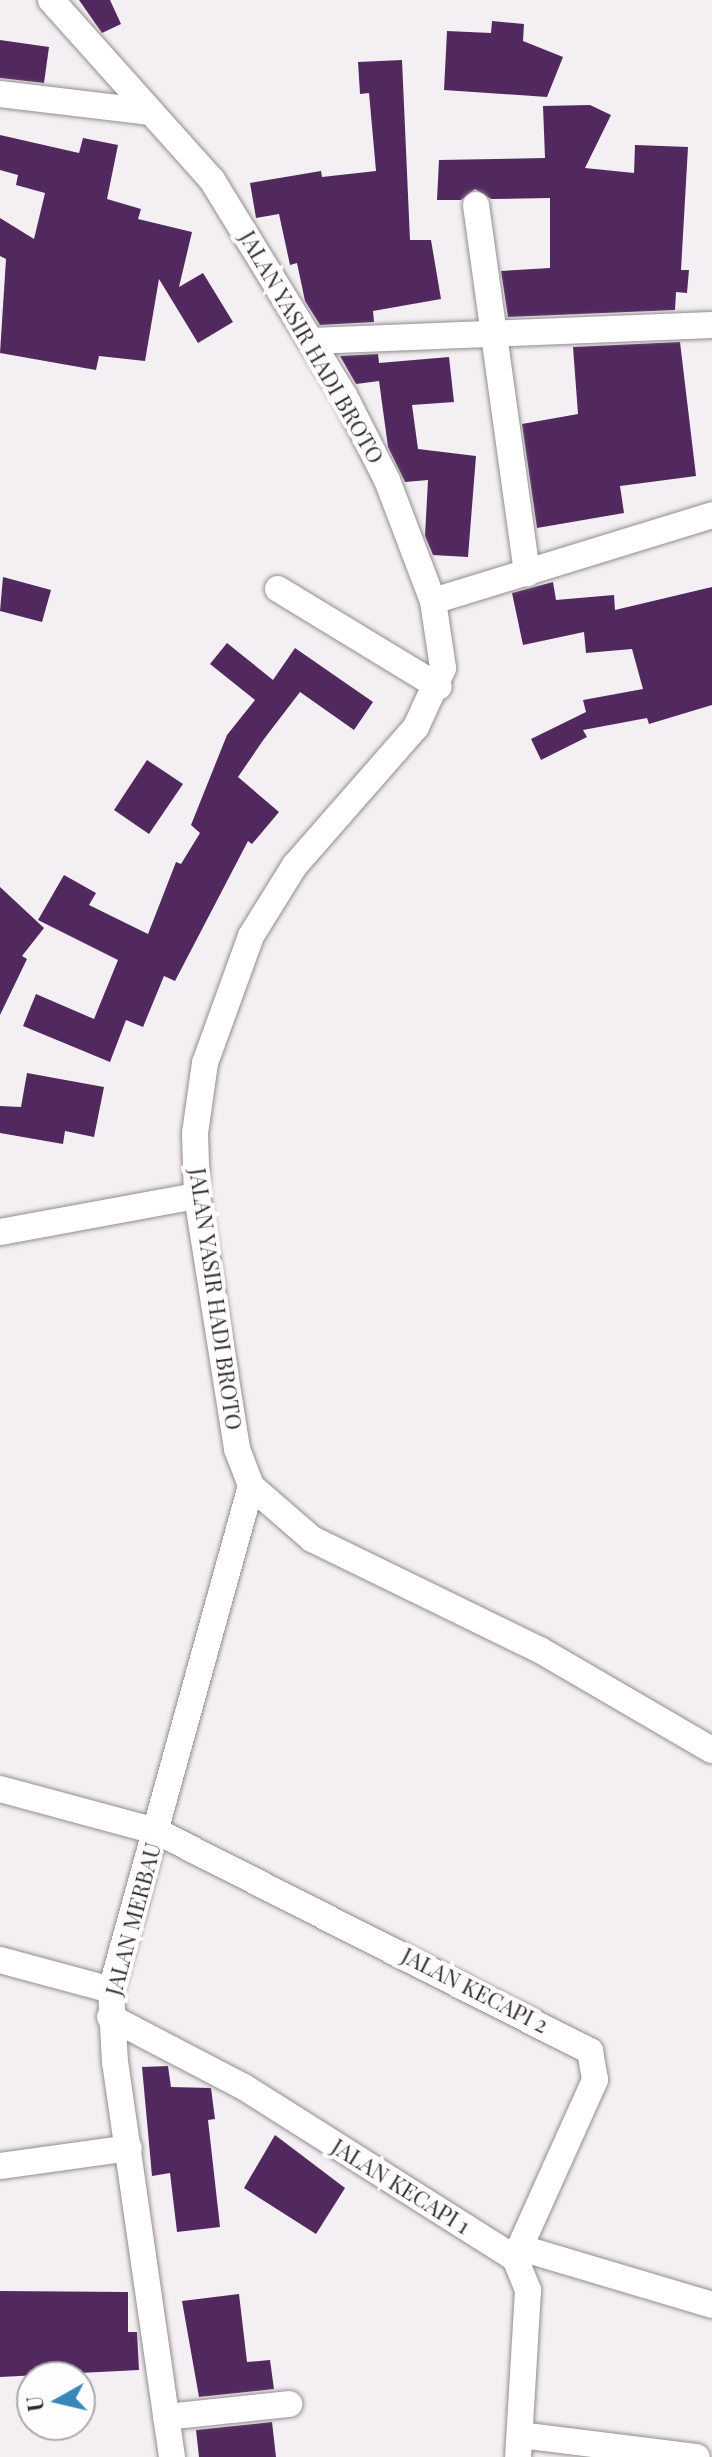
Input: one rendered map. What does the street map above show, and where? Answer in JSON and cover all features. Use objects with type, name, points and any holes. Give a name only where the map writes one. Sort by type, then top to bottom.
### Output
[{"type":"street","name":"JALAN YASIR HADI BROTO","points":[[51,0],[212,180],[312,341],[369,439],[433,601],[443,668],[439,687],[416,727],[295,865],[251,936],[205,1063],[195,1133],[197,1196],[237,1449],[251,1486],[312,1539],[350,1562],[540,1650],[712,1750]]},
{"type":"street","points":[[0,94],[151,112]]},
{"type":"street","points":[[476,205],[491,334],[527,573]]},
{"type":"street","points":[[312,341],[712,325]]},
{"type":"street","points":[[433,601],[712,515]]},
{"type":"street","points":[[278,589],[439,687]]},
{"type":"street","points":[[0,1232],[197,1196]]},
{"type":"street","name":"JALAN MERBAU","points":[[172,2457],[110,2017],[111,1990],[251,1486]]},
{"type":"street","points":[[0,1789],[156,1831]]},
{"type":"street","name":"JALAN KECAPI 2","points":[[156,1831],[590,2051],[595,2080],[518,2253]]},
{"type":"street","points":[[0,1960],[111,1990]]},
{"type":"street","name":"JALAN KECAPI 1","points":[[110,2017],[244,2087],[518,2253],[712,2305]]},
{"type":"street","points":[[0,2166],[129,2148]]},
{"type":"street","points":[[518,2253],[528,2290],[519,2446],[697,2457]]},
{"type":"street","points":[[166,2417],[289,2404]]},
{"type":"building","points":[[79,0],[110,0],[121,24],[102,33]]},
{"type":"building","points":[[492,21],[524,24],[523,41],[563,57],[547,97],[444,90],[447,31],[491,33]]},
{"type":"building","points":[[0,40],[49,47],[44,83],[0,78]]},
{"type":"building","points":[[402,60],[410,240],[431,240],[441,299],[373,311],[374,322],[320,325],[305,301],[297,263],[290,265],[279,214],[256,218],[250,183],[321,171],[322,177],[376,171],[369,93],[360,94],[358,62]]},
{"type":"building","points":[[590,105],[611,115],[585,168],[634,173],[635,145],[688,147],[681,270],[689,270],[687,293],[676,292],[675,310],[508,317],[501,271],[550,268],[550,198],[491,199],[475,189],[461,200],[437,200],[439,160],[545,158],[543,106]]},
{"type":"building","points":[[0,135],[79,153],[83,138],[118,145],[107,199],[141,209],[138,219],[192,232],[179,287],[203,273],[233,322],[198,343],[159,279],[145,361],[99,356],[96,370],[0,353],[6,259],[0,256],[0,218],[34,239],[45,193],[16,185],[18,175],[0,170]]},
{"type":"building","points":[[680,342],[696,476],[620,486],[624,513],[537,528],[522,424],[578,414],[573,347]]},
{"type":"building","points":[[378,354],[379,363],[449,357],[454,402],[412,405],[418,449],[476,456],[468,557],[433,555],[425,536],[428,480],[405,482],[388,447],[379,381],[356,384],[340,356]]},
{"type":"building","points":[[3,577],[51,590],[42,622],[0,611]]},
{"type":"building","points":[[553,582],[556,600],[614,595],[615,610],[712,587],[712,705],[649,724],[647,718],[583,730],[587,737],[541,760],[531,739],[586,712],[583,700],[643,689],[632,649],[586,653],[584,632],[523,645],[512,593]]},
{"type":"building","points":[[227,643],[273,680],[295,648],[373,702],[354,730],[300,692],[264,739],[238,777],[279,812],[252,844],[248,841],[175,981],[164,976],[143,1027],[126,1020],[110,1062],[23,1026],[36,994],[94,1019],[118,960],[38,920],[64,875],[96,893],[89,905],[148,934],[176,862],[181,864],[200,833],[191,825],[227,735],[255,700],[210,664]]},
{"type":"building","points":[[147,760],[183,784],[149,834],[114,810]]},
{"type":"building","points":[[0,887],[44,928],[22,956],[27,959],[0,1015]]},
{"type":"building","points":[[27,1073],[104,1087],[94,1137],[65,1131],[63,1144],[0,1133],[0,1106],[21,1107]]},
{"type":"building","points":[[168,2066],[171,2087],[211,2088],[215,2119],[208,2120],[220,2227],[177,2232],[170,2173],[152,2176],[142,2067]]},
{"type":"building","points":[[275,2135],[345,2188],[316,2234],[244,2188]]},
{"type":"building","points":[[0,2291],[128,2292],[128,2332],[137,2332],[139,2370],[96,2372],[96,2361],[16,2361],[16,2376],[0,2377]]},
{"type":"building","points":[[239,2294],[247,2362],[270,2360],[274,2389],[199,2397],[182,2301]]},
{"type":"building","points":[[272,2422],[276,2457],[199,2457],[196,2430]]}]
